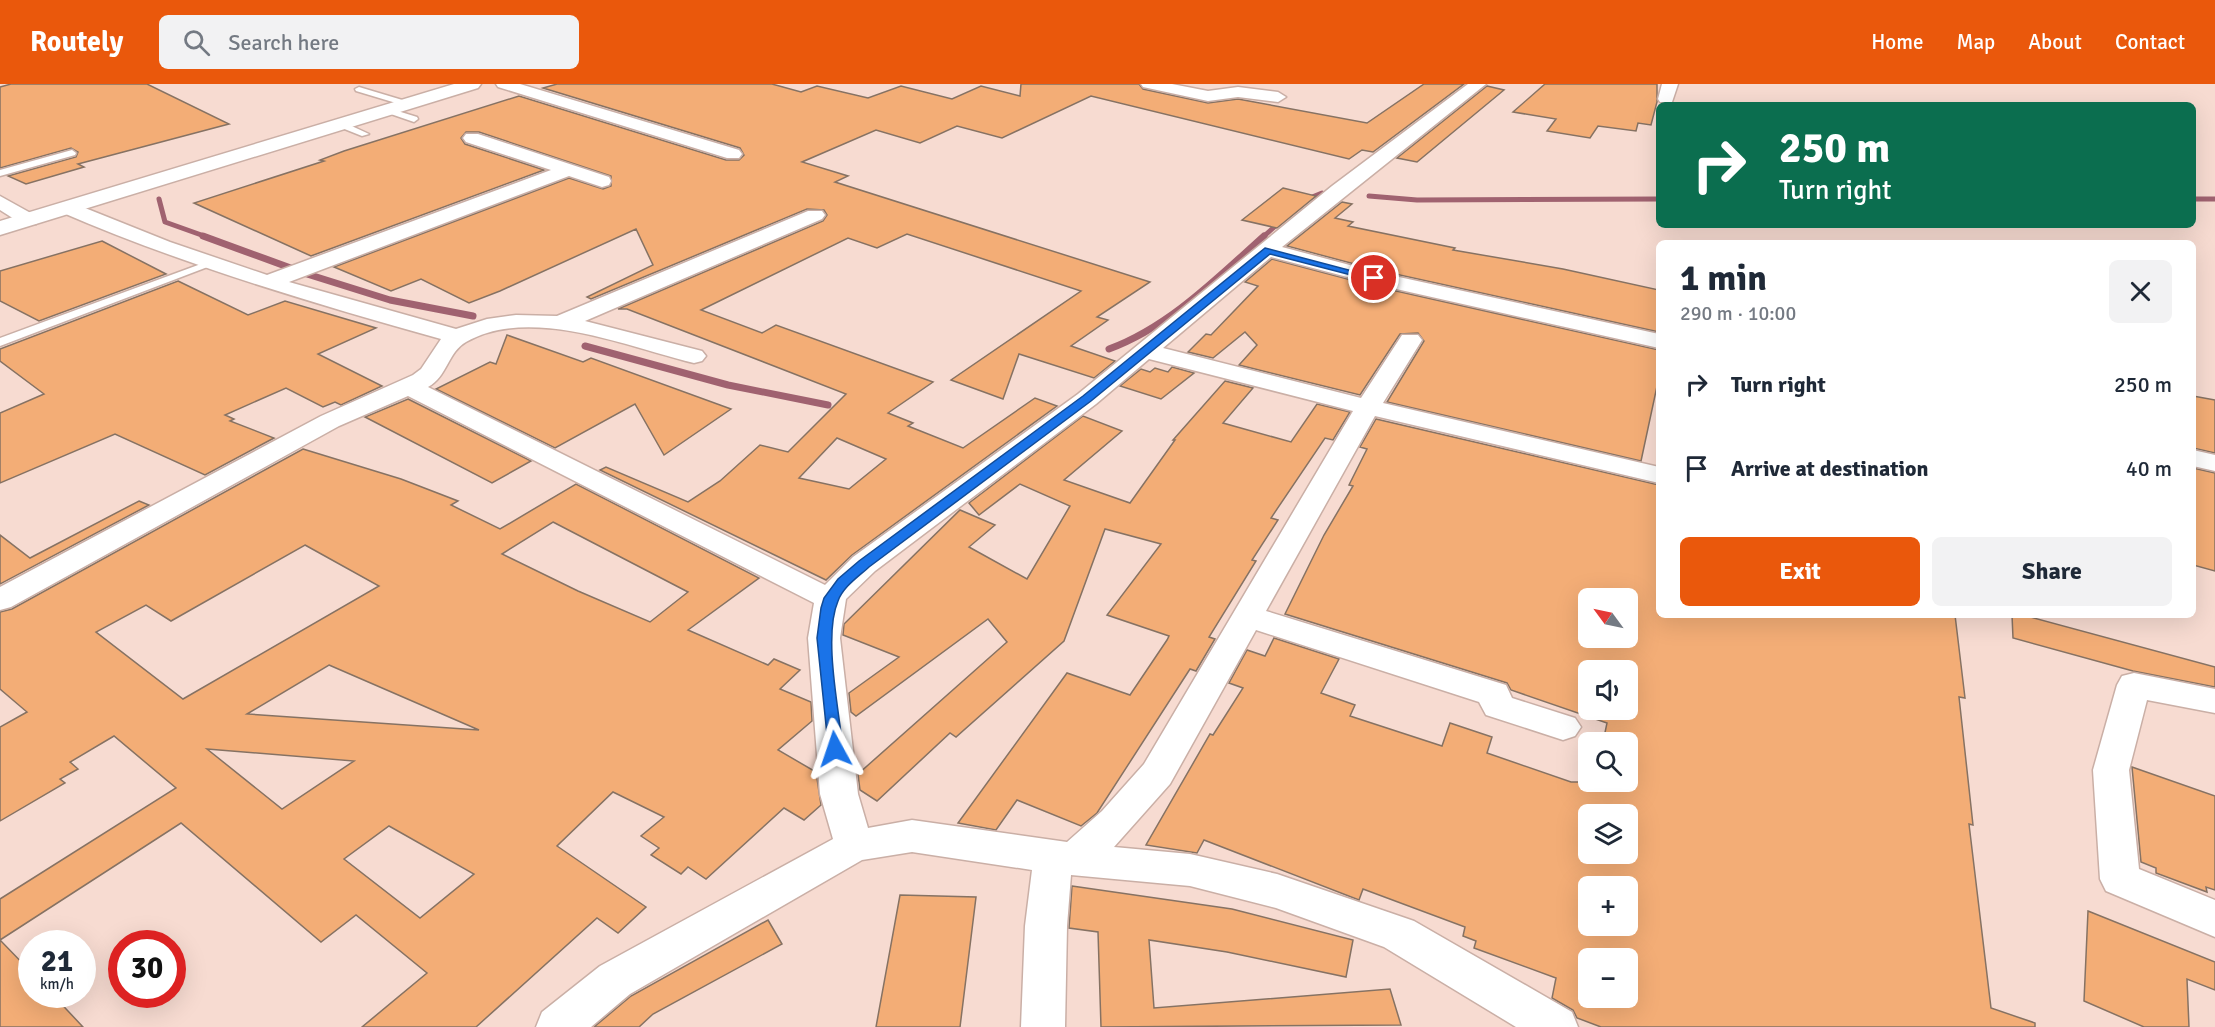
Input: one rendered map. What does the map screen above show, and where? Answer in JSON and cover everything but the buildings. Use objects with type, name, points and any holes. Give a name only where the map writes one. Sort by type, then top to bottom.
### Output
[{"type":"street","points":[[504,84],[733,154]]},
{"type":"street","points":[[1149,84],[1208,96],[1238,92],[1278,97]]},
{"type":"street","points":[[854,846],[839,794],[824,638],[831,598],[843,582],[864,564],[1087,399],[1339,190],[1478,84]]},
{"type":"street","points":[[0,228],[340,124],[402,111],[463,85]]},
{"type":"street","points":[[472,138],[602,181]]},
{"type":"street","points":[[271,281],[568,170]]},
{"type":"street","points":[[0,202],[29,219]]},
{"type":"street","points":[[68,208],[213,263],[323,299],[458,336]]},
{"type":"street","points":[[563,322],[815,215]]},
{"type":"street","points":[[1268,250],[1374,278],[1656,340]]},
{"type":"street","points":[[0,600],[300,437],[409,387],[432,374],[443,350],[458,336],[489,327],[533,321],[563,322],[694,356]]},
{"type":"street","points":[[1043,1027],[1046,926],[1065,857],[1115,822],[1157,774],[1368,407],[1410,340]]},
{"type":"street","points":[[1145,351],[1368,407],[1656,474]]},
{"type":"street","points":[[409,387],[811,591],[831,598]]},
{"type":"street","points":[[2196,459],[2215,463]]},
{"type":"street","points":[[1249,617],[1494,694],[1498,706],[1563,728]]},
{"type":"street","points":[[2215,701],[2134,685],[2111,770],[2120,879],[2215,919]]},
{"type":"street","points":[[558,1027],[615,980],[854,846],[912,836],[1065,857],[1190,870],[1288,894],[1399,934],[1556,1027]]},
{"type":"lane","points":[[359,89],[402,111]]},
{"type":"lane","points":[[340,124],[365,134]]},
{"type":"lane","points":[[0,173],[72,153]]},
{"type":"lane","points":[[0,342],[213,263]]},
{"type":"waterway","points":[[1305,200],[1322,193]]},
{"type":"waterway","points":[[1369,196],[1417,200],[1656,199]]},
{"type":"waterway","points":[[159,199],[165,222],[207,237]]},
{"type":"waterway","points":[[2196,199],[2215,199]]},
{"type":"waterway","points":[[1263,237],[1281,221]]},
{"type":"waterway","points":[[203,236],[307,274],[390,300],[473,316]]},
{"type":"waterway","points":[[1109,349],[1131,340],[1172,315],[1264,236]]},
{"type":"waterway","points":[[585,346],[728,385],[828,405]]},
{"type":"route","points":[[835,749],[824,638],[831,598],[843,582],[864,564],[1087,399],[1268,250],[1374,278]]}]
